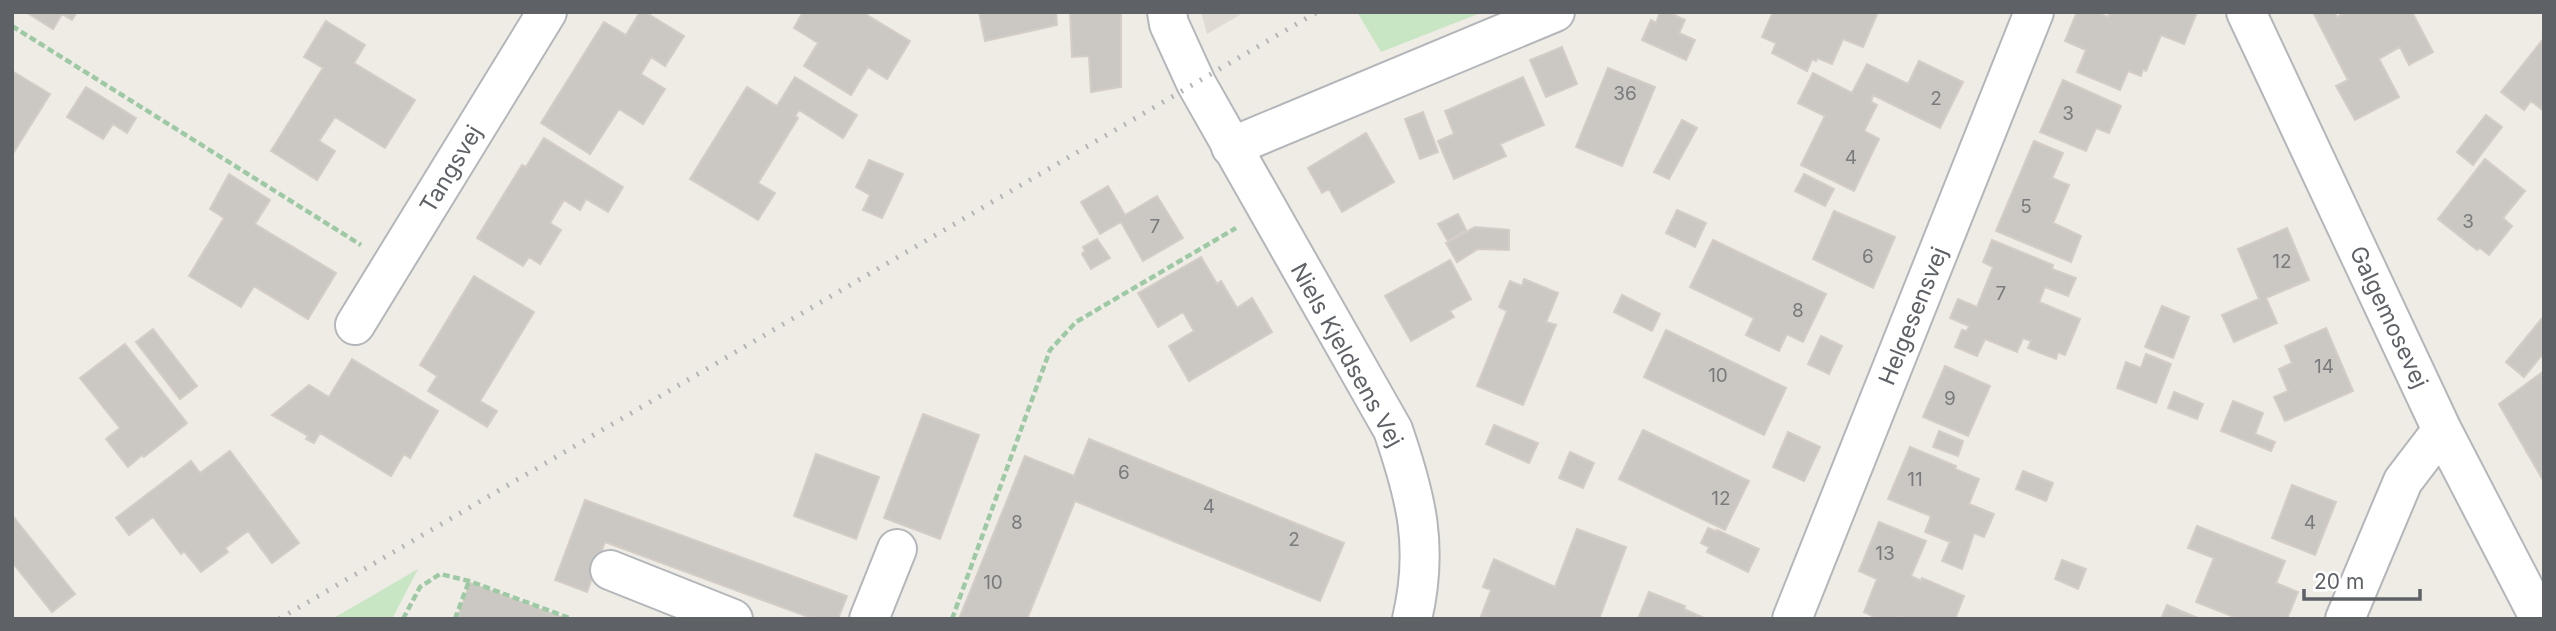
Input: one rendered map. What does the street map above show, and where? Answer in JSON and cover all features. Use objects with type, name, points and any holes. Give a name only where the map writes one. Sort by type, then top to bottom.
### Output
[{"type":"street","name":"Tangsvej","points":[[355,326],[547,12]]},
{"type":"street","name":"Niels Kjeldsens Vej","points":[[1167,12],[1169,24],[1196,83],[1393,430],[1412,486],[1421,542],[1412,619]]},
{"type":"street","points":[[1231,147],[1555,12]]},
{"type":"street","name":"Helgesensvej","points":[[1792,619],[2034,12]]},
{"type":"street","name":"Galgemosevej","points":[[2246,12],[2442,430],[2540,619]]},
{"type":"street","points":[[2345,619],[2403,481],[2442,430]]},
{"type":"street","points":[[869,619],[897,549]]},
{"type":"street","points":[[610,570],[733,619]]},
{"type":"path","points":[[12,26],[393,265]]},
{"type":"path","points":[[952,619],[1050,350],[1076,322],[1266,209]]},
{"type":"path","points":[[404,619],[420,587],[440,574],[469,581],[572,619]]},
{"type":"path","points":[[455,619],[469,581]]},
{"type":"shaded area","points":[[1201,12],[1245,12],[1207,34]]},
{"type":"green space","points":[[1357,12],[1483,12],[1381,52]]},
{"type":"green space","points":[[418,569],[392,619],[332,619]]},
{"type":"building","points":[[26,12],[77,12],[72,20],[62,14],[53,29]]},
{"type":"building","points":[[640,12],[645,12],[684,36],[665,66],[651,57],[641,74],[665,89],[643,124],[619,109],[590,154],[541,123],[604,22],[626,35]]},
{"type":"building","points":[[803,12],[868,12],[867,15],[910,41],[887,79],[868,67],[851,95],[804,66],[818,43],[794,28]]},
{"type":"building","points":[[979,12],[1056,12],[1057,25],[985,41]]},
{"type":"building","points":[[1070,12],[1121,12],[1121,87],[1091,92],[1089,56],[1072,57]]},
{"type":"building","points":[[1660,12],[1668,12],[1685,20],[1679,33],[1695,40],[1686,60],[1642,40],[1651,20],[1656,23]]},
{"type":"building","points":[[1773,12],[1878,12],[1863,47],[1843,39],[1832,64],[1817,58],[1816,61],[1812,59],[1807,71],[1772,53],[1776,43],[1762,37]]},
{"type":"building","points":[[2077,12],[2096,12],[2108,17],[2110,12],[2197,12],[2184,44],[2161,35],[2146,71],[2143,69],[2141,76],[2128,71],[2120,90],[2077,72],[2086,50],[2065,41]]},
{"type":"building","points":[[2313,12],[2334,12],[2337,17],[2346,12],[2412,12],[2433,52],[2409,65],[2400,47],[2379,59],[2399,97],[2355,120],[2336,86],[2348,80]]},
{"type":"building","points":[[326,21],[365,45],[354,63],[415,100],[385,148],[335,117],[319,141],[335,151],[317,180],[271,151],[323,68],[304,57]]},
{"type":"building","points":[[2544,38],[2544,111],[2531,101],[2524,110],[2501,92]]},
{"type":"building","points":[[1562,47],[1577,84],[1546,97],[1530,60]]},
{"type":"building","points":[[1919,61],[1963,82],[1940,128],[1873,95],[1871,102],[1877,105],[1864,131],[1879,139],[1854,191],[1801,165],[1825,116],[1798,103],[1813,73],[1852,93],[1867,64],[1908,84]]},
{"type":"building","points":[[1608,68],[1655,87],[1622,166],[1576,147]]},
{"type":"building","points":[[12,71],[50,94],[12,155]]},
{"type":"building","points":[[795,77],[857,115],[843,138],[799,110],[795,116],[798,118],[758,183],[775,193],[758,220],[690,179],[747,87],[777,106]]},
{"type":"building","points":[[1523,77],[1544,125],[1500,144],[1506,156],[1454,179],[1438,141],[1454,134],[1445,111]]},
{"type":"building","points":[[2063,80],[2121,106],[2109,133],[2096,128],[2086,151],[2040,132]]},
{"type":"building","points":[[86,87],[136,118],[127,133],[113,124],[103,139],[67,117]]},
{"type":"building","points":[[1423,112],[1438,152],[1420,159],[1405,119]]},
{"type":"building","points":[[2486,115],[2502,127],[2473,165],[2457,152]]},
{"type":"building","points":[[1682,120],[1697,128],[1669,179],[1654,172]]},
{"type":"building","points":[[1366,133],[1394,182],[1342,212],[1329,189],[1322,193],[1308,168]]},
{"type":"building","points":[[544,138],[623,187],[608,212],[586,199],[580,210],[564,200],[550,223],[561,230],[540,264],[529,257],[523,266],[477,238],[522,165],[526,167]]},
{"type":"building","points":[[2034,141],[2063,153],[2052,178],[2069,185],[2053,223],[2081,236],[2071,262],[1996,231]]},
{"type":"building","points":[[2485,159],[2525,191],[2503,218],[2512,226],[2489,255],[2480,248],[2477,250],[2438,219]]},
{"type":"building","points":[[869,160],[903,174],[882,218],[863,210],[870,195],[856,187]]},
{"type":"building","points":[[229,174],[270,200],[255,224],[336,273],[308,319],[254,286],[241,307],[189,276],[224,218],[210,209]]},
{"type":"building","points":[[1804,174],[1834,189],[1825,206],[1795,191]]},
{"type":"building","points":[[1108,186],[1125,215],[1157,196],[1183,238],[1143,261],[1121,222],[1100,234],[1081,202]]},
{"type":"building","points":[[1677,210],[1706,223],[1695,247],[1666,233]]},
{"type":"building","points":[[1834,211],[1895,237],[1873,288],[1813,259]]},
{"type":"building","points":[[1458,214],[1466,230],[1448,241],[1438,224]]},
{"type":"building","points":[[1475,227],[1509,230],[1509,250],[1478,249],[1457,262],[1446,243]]},
{"type":"building","points":[[2287,228],[2309,280],[2266,298],[2277,323],[2234,342],[2222,315],[2259,299],[2238,249]]},
{"type":"building","points":[[1097,239],[1110,258],[1091,269],[1082,254],[1085,251],[1083,247]]},
{"type":"building","points":[[1713,240],[1826,294],[1803,342],[1787,334],[1779,351],[1746,335],[1754,318],[1690,287]]},
{"type":"building","points":[[1992,240],[2053,265],[2052,269],[2076,278],[2068,296],[2045,287],[2039,302],[2080,319],[2065,355],[2058,352],[2056,359],[2028,348],[2031,341],[2023,338],[2017,352],[1985,339],[1977,356],[1955,347],[1962,330],[1967,331],[1969,326],[1950,318],[1958,299],[1977,307],[1993,267],[1983,262]]},
{"type":"building","points":[[1201,257],[1217,284],[1221,281],[1237,308],[1252,298],[1272,332],[1189,381],[1169,346],[1194,331],[1183,312],[1158,327],[1138,293]]},
{"type":"building","points":[[1450,260],[1471,299],[1450,311],[1454,317],[1411,341],[1385,296]]},
{"type":"building","points":[[474,276],[534,312],[480,401],[497,411],[487,427],[428,391],[437,376],[420,365]]},
{"type":"building","points":[[1524,279],[1558,293],[1546,322],[1556,325],[1523,405],[1477,386],[1507,311],[1499,307],[1510,281],[1522,286]]},
{"type":"building","points":[[1622,295],[1660,314],[1652,331],[1614,312]]},
{"type":"building","points":[[2162,306],[2189,317],[2173,358],[2145,347]]},
{"type":"building","points":[[2544,316],[2544,357],[2541,356],[2524,377],[2506,362]]},
{"type":"building","points":[[2326,328],[2353,391],[2285,421],[2274,397],[2288,391],[2279,369],[2292,363],[2285,346]]},
{"type":"building","points":[[153,329],[197,386],[180,399],[136,342]]},
{"type":"building","points":[[1666,330],[1786,388],[1764,435],[1644,377]]},
{"type":"building","points":[[1821,336],[1842,346],[1829,374],[1808,364]]},
{"type":"building","points":[[125,344],[187,423],[128,467],[106,439],[120,428],[80,378]]},
{"type":"building","points":[[2146,354],[2171,364],[2156,403],[2117,388],[2126,362],[2141,368]]},
{"type":"building","points":[[352,359],[438,411],[410,458],[404,454],[391,476],[320,433],[314,443],[306,439],[308,436],[272,415],[309,385],[329,397]]},
{"type":"building","points":[[1945,366],[1990,386],[1968,436],[1923,417]]},
{"type":"building","points":[[2544,371],[2544,482],[2499,404]]},
{"type":"building","points":[[2174,392],[2203,404],[2197,419],[2168,408]]},
{"type":"building","points":[[2233,401],[2263,413],[2255,434],[2275,442],[2271,451],[2221,431]]},
{"type":"building","points":[[923,414],[979,435],[940,539],[884,518]]},
{"type":"building","points":[[1494,425],[1538,443],[1529,463],[1486,444]]},
{"type":"building","points":[[1643,430],[1749,481],[1725,530],[1619,479]]},
{"type":"building","points":[[1939,431],[1963,441],[1958,456],[1933,447]]},
{"type":"building","points":[[1788,432],[1820,447],[1804,481],[1773,467]]},
{"type":"building","points":[[1089,439],[1344,543],[1320,601],[1075,501],[1027,619],[959,619],[1025,456],[1074,476]]},
{"type":"building","points":[[1910,447],[1956,466],[1955,469],[1979,479],[1969,504],[1994,514],[1984,537],[1974,533],[1962,569],[1942,561],[1950,542],[1925,532],[1931,516],[1888,499]]},
{"type":"building","points":[[230,451],[299,543],[272,563],[248,531],[225,548],[228,552],[201,572],[184,551],[181,554],[153,517],[129,535],[116,518],[191,461],[200,473]]},
{"type":"building","points":[[1570,452],[1594,463],[1583,488],[1559,478]]},
{"type":"building","points":[[816,454],[879,477],[856,539],[794,516]]},
{"type":"building","points":[[2023,471],[2053,483],[2046,501],[2016,489]]},
{"type":"building","points":[[2292,485],[2336,502],[2315,555],[2272,538]]},
{"type":"building","points":[[585,500],[847,596],[838,619],[814,619],[605,542],[587,592],[555,580]]},
{"type":"building","points":[[12,515],[75,594],[52,612],[12,562]]},
{"type":"building","points":[[1879,522],[1926,541],[1911,576],[1964,596],[1955,619],[1904,619],[1900,616],[1899,619],[1878,619],[1864,612],[1877,579],[1859,571]]},
{"type":"building","points":[[2197,526],[2285,561],[2276,583],[2298,592],[2287,619],[2239,619],[2196,602],[2214,558],[2188,548]]},
{"type":"building","points":[[1708,528],[1759,549],[1748,572],[1707,552],[1709,547],[1701,543]]},
{"type":"building","points":[[1577,529],[1626,547],[1599,619],[1480,619],[1491,590],[1483,587],[1494,559],[1555,587]]},
{"type":"building","points":[[2062,560],[2086,569],[2078,589],[2055,579]]},
{"type":"building","points":[[470,583],[566,619],[457,619]]},
{"type":"building","points":[[1649,592],[1685,606],[1684,609],[1706,619],[1638,619]]},
{"type":"building","points":[[2167,605],[2200,619],[2161,619]]},
{"type":"railway","points":[[279,619],[1317,12]]}]
